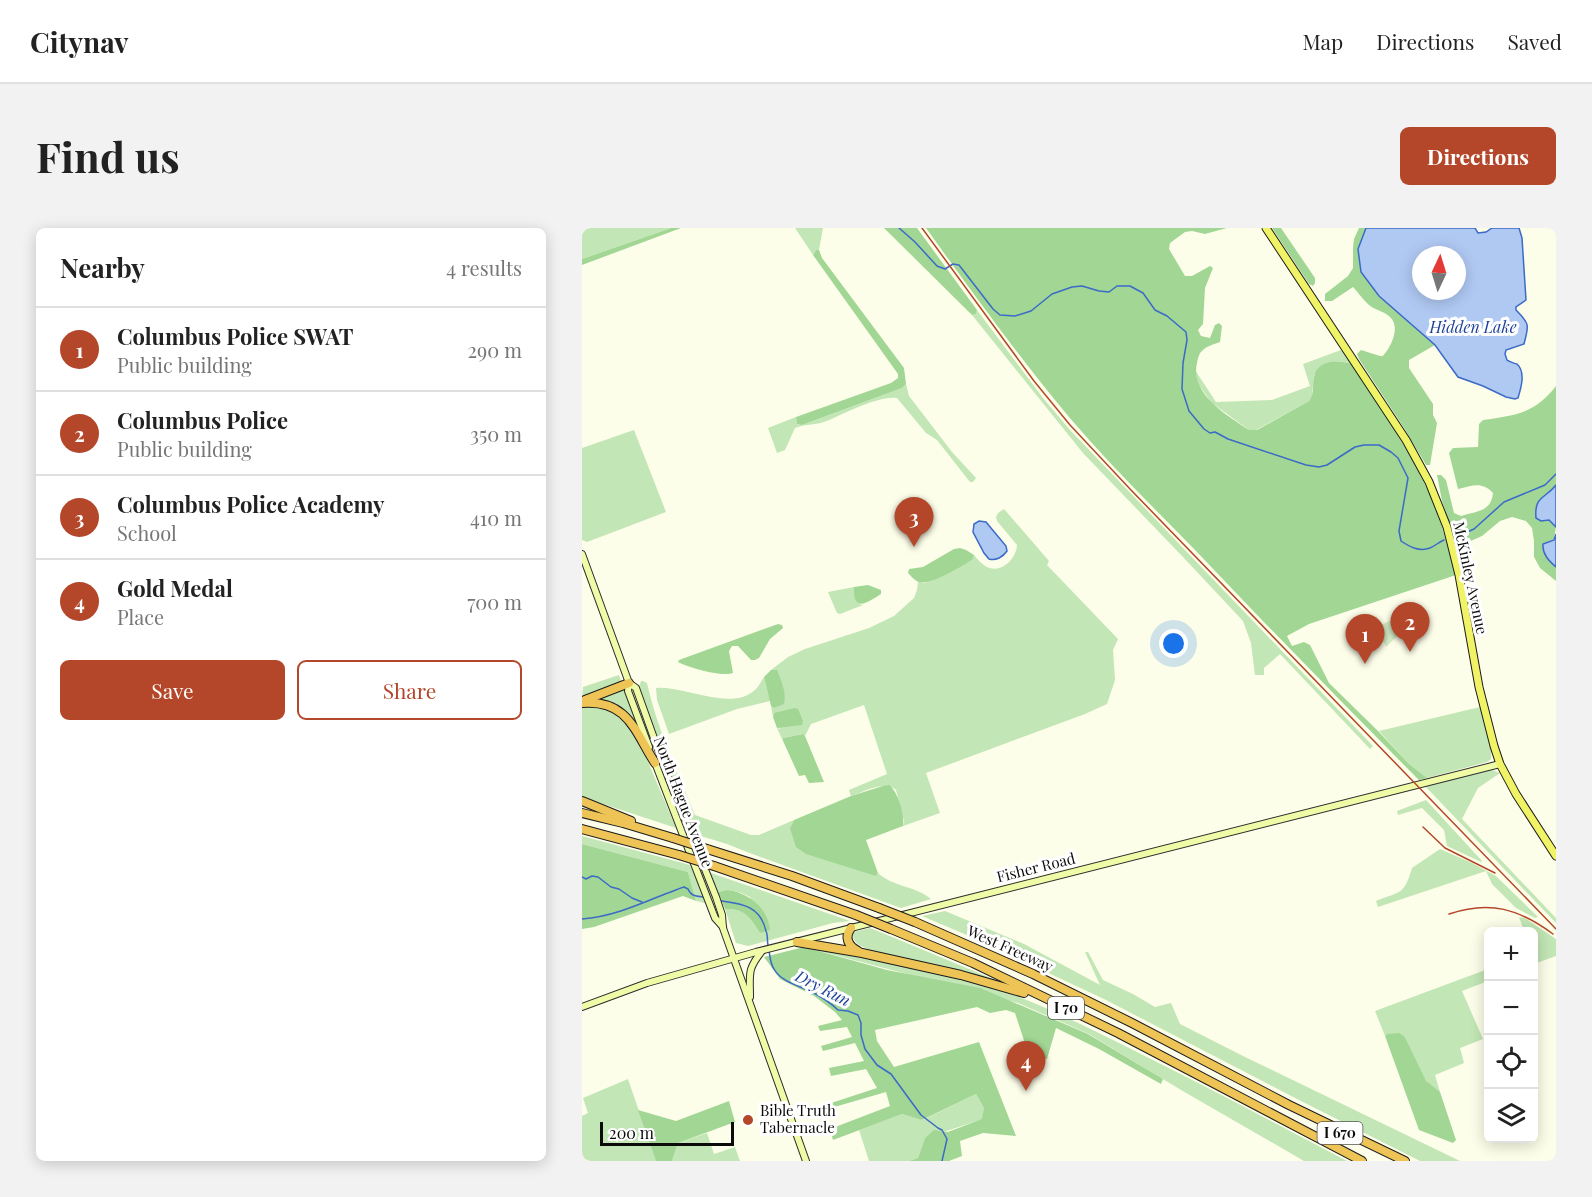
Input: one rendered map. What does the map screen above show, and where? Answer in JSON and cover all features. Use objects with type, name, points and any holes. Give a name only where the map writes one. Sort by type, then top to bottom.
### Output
[{"type":"highway","points":[[582,702],[629,683]]},
{"type":"highway","points":[[582,702],[604,704],[627,717],[655,763]]},
{"type":"highway","points":[[582,801],[635,822],[653,832]]},
{"type":"highway","name":"West Freeway","points":[[582,813],[653,832],[792,876],[915,922],[1032,974],[1289,1105],[1405,1161]]},
{"type":"highway","name":"West Freeway","points":[[582,829],[714,866],[891,928],[973,963],[1089,1019],[1362,1161]]},
{"type":"highway","points":[[851,928],[848,933],[848,942],[852,948],[862,953]]},
{"type":"highway","points":[[796,942],[862,953],[1011,988],[1089,1019]]},
{"type":"highway","name":"I 670","points":[[1289,1105],[1392,1161]]},
{"type":"main road","name":"McKinley Avenue","points":[[1266,228],[1406,440],[1429,482],[1447,527],[1459,575],[1479,687],[1500,764],[1532,821],[1556,856]]},
{"type":"main road","name":"North Hague Avenue","points":[[582,554],[629,683],[628,691],[715,918],[723,928],[735,958],[806,1161]]},
{"type":"main road","name":"North Hague Avenue","points":[[629,683],[636,688],[722,915],[723,928]]},
{"type":"main road","name":"Fisher Road","points":[[582,1007],[647,983],[773,947],[1500,764]]},
{"type":"main road","points":[[750,1002],[750,969],[762,950]]},
{"type":"green space","points":[[582,228],[671,228],[582,259]]},
{"type":"green space","points":[[671,228],[681,228],[582,265],[582,259]]},
{"type":"green space","points":[[795,228],[823,228],[819,250],[816,250],[813,255]]},
{"type":"green space","points":[[884,228],[917,228],[977,310],[976,314],[972,315]]},
{"type":"green space","points":[[926,228],[1227,228],[1205,234],[1185,232],[1170,243],[1169,249],[1185,276],[1192,276],[1210,266],[1213,268],[1205,288],[1203,324],[1198,330],[1201,336],[1210,338],[1215,325],[1219,323],[1222,326],[1220,342],[1207,347],[1198,357],[1196,374],[1199,384],[1212,402],[1249,430],[1257,430],[1309,401],[1313,392],[1316,371],[1324,364],[1341,362],[1352,364],[1395,430],[1424,482],[1439,518],[1456,575],[1309,624],[1287,636],[1292,646],[1304,642],[1310,645],[1329,683],[1409,764],[1427,778],[1419,780],[1100,452],[1032,371]]},
{"type":"green space","points":[[1272,228],[1281,228],[1315,278],[1313,286],[1309,284]]},
{"type":"green space","points":[[1359,228],[1366,228],[1358,249],[1415,327],[1435,345],[1409,360],[1409,368],[1433,404],[1433,415],[1437,423],[1430,465],[1426,465],[1357,354],[1361,350],[1383,356],[1394,337],[1393,321],[1388,315],[1369,305],[1353,287],[1332,301],[1325,301],[1325,294],[1348,276],[1353,268],[1354,239]]},
{"type":"green space","points":[[816,250],[819,250],[822,258],[904,368],[906,384],[902,388],[802,425],[797,424],[796,417],[891,383],[898,378],[898,374],[813,255]]},
{"type":"green space","points":[[977,310],[1070,430],[1373,746],[1370,749],[1280,654],[1264,668],[1264,675],[1255,675],[1251,643],[1243,621],[1083,453],[972,315],[976,314]]},
{"type":"green space","points":[[1341,350],[1352,364],[1335,362],[1327,365],[1314,375],[1312,396],[1309,401],[1256,430],[1249,430],[1212,403],[1198,384],[1195,370],[1216,402],[1272,400],[1310,386],[1303,364]]},
{"type":"green space","points":[[906,384],[909,396],[952,452],[976,478],[973,482],[970,482],[937,440],[926,433],[897,398],[880,400],[824,422],[795,428],[785,450],[777,453],[768,428],[796,417],[797,424],[802,425],[902,388]]},
{"type":"green space","points":[[1556,386],[1556,485],[1541,521],[1549,520],[1556,527],[1554,539],[1543,544],[1550,561],[1556,567],[1556,581],[1540,568],[1534,557],[1532,528],[1526,521],[1512,517],[1500,521],[1482,536],[1457,547],[1442,501],[1437,475],[1441,475],[1446,480],[1454,513],[1461,516],[1478,512],[1486,507],[1493,493],[1481,486],[1458,489],[1449,453],[1453,448],[1478,447],[1479,424],[1483,420],[1524,412],[1540,402]]},
{"type":"green space","points":[[634,430],[666,512],[587,542],[582,540],[582,448]]},
{"type":"green space","points":[[1004,509],[1049,561],[1047,565],[1118,639],[1113,650],[1115,680],[1107,704],[926,773],[940,813],[903,826],[904,821],[896,790],[880,786],[851,796],[849,790],[887,774],[864,705],[811,724],[805,736],[802,734],[783,738],[783,741],[771,706],[774,708],[777,670],[771,670],[788,657],[805,649],[869,628],[894,616],[914,598],[918,582],[925,583],[973,559],[974,555],[984,565],[991,568],[996,569],[1006,564],[1014,556],[1017,545],[997,521],[998,513]]},
{"type":"green space","points":[[960,548],[974,555],[973,559],[947,574],[931,581],[919,582],[908,573],[909,569],[923,567],[954,549]]},
{"type":"green space","points":[[868,585],[881,590],[881,594],[866,603],[858,603],[854,595],[854,587]]},
{"type":"green space","points":[[854,587],[859,604],[863,605],[840,614],[837,613],[828,592]]},
{"type":"green space","points":[[1401,616],[1408,626],[1386,647],[1376,627]]},
{"type":"green space","points":[[778,624],[783,628],[770,639],[759,658],[755,660],[751,660],[738,646],[732,646],[729,651],[733,673],[713,673],[678,662],[679,660]]},
{"type":"green space","points":[[771,670],[777,670],[785,696],[784,704],[774,708],[771,706],[764,677]]},
{"type":"green space","points":[[619,675],[622,683],[582,698],[583,687]]},
{"type":"green space","points":[[764,677],[770,701],[737,709],[669,734],[657,700],[656,688],[734,699],[746,696],[756,689]]},
{"type":"green space","points":[[641,681],[647,683],[662,733],[695,815],[751,835],[759,835],[794,820],[790,828],[876,876],[878,873],[890,881],[918,891],[931,899],[901,908],[694,834],[639,687]]},
{"type":"green space","points":[[624,687],[638,725],[636,726],[596,699]]},
{"type":"green space","points":[[594,705],[617,713],[638,738],[676,828],[582,797],[582,706]]},
{"type":"green space","points":[[1480,707],[1491,759],[1427,778],[1409,764],[1379,731]]},
{"type":"green space","points":[[798,709],[803,721],[802,725],[777,728],[774,713]]},
{"type":"green space","points":[[803,734],[824,782],[809,783],[805,775],[799,776],[783,741],[783,738]]},
{"type":"green space","points":[[1492,770],[1500,773],[1478,788],[1462,819],[1556,918],[1556,923],[1424,785]]},
{"type":"green space","points":[[889,785],[900,804],[903,826],[866,840],[878,873],[876,876],[806,854],[796,847],[790,828],[794,820],[851,796]]},
{"type":"green space","points":[[1426,800],[1481,862],[1447,846],[1444,830],[1422,808],[1398,815],[1397,811]]},
{"type":"green space","points":[[582,836],[690,865],[708,904],[696,901],[688,872],[582,844]]},
{"type":"green space","points":[[582,844],[688,872],[696,901],[683,896],[594,927],[582,929]]},
{"type":"green space","points":[[1440,849],[1472,863],[1496,876],[1538,917],[1535,918],[1516,908],[1492,884],[1486,871],[1378,907],[1376,901],[1404,888],[1412,868]]},
{"type":"green space","points":[[709,872],[850,921],[833,923],[748,946],[736,943],[725,909],[742,912],[760,933],[750,897],[734,891],[718,892]]},
{"type":"green space","points":[[735,891],[756,902],[765,915],[770,930],[760,933],[742,912],[725,909],[718,892]]},
{"type":"green space","points":[[945,911],[1024,944],[1100,985],[1085,952],[1088,952],[1103,980],[1155,1007],[1171,1003],[1180,1024],[1460,1161],[1420,1161],[1106,1000],[922,916]]},
{"type":"green space","points":[[1519,917],[1525,918],[1556,939],[1556,956],[1538,963],[1538,927],[1523,927]]},
{"type":"green space","points":[[870,928],[993,979],[992,981],[864,948],[854,940],[853,932]]},
{"type":"green space","points":[[804,947],[984,984],[1022,998],[1131,1049],[1347,1161],[1304,1161],[1089,1034],[1018,1003]]},
{"type":"green space","points":[[804,947],[887,970],[980,988],[1088,1034],[1163,1079],[1161,1084],[1056,1028],[1047,1059],[1029,1056],[1015,1013],[1006,1010],[990,1013],[977,1007],[875,1030],[877,1041],[894,1067],[979,1042],[1016,1136],[983,1133],[960,1141],[962,1156],[949,1161],[909,1161],[918,1158],[925,1138],[934,1130],[948,1132],[982,1119],[984,1108],[976,1094],[922,1120],[902,1114],[833,1140],[830,1129],[890,1106],[886,1092],[824,1110],[822,1106],[877,1088],[866,1069],[831,1076],[829,1068],[864,1061],[855,1043],[823,1051],[821,1046],[852,1037],[847,1027],[820,1031],[818,1026],[842,1020],[814,996],[780,979],[764,957]]},
{"type":"green space","points":[[1484,970],[1484,983],[1462,991],[1483,1039],[1460,1048],[1464,1063],[1435,1075],[1440,1092],[1426,1082],[1405,1037],[1387,1034],[1385,1036],[1375,1011]]},
{"type":"green space","points":[[1399,1033],[1405,1037],[1426,1081],[1440,1092],[1456,1140],[1453,1143],[1419,1130],[1385,1036]]},
{"type":"green space","points":[[628,1079],[656,1161],[582,1161],[582,1116],[588,1113],[583,1098]]},
{"type":"green space","points":[[976,1094],[984,1108],[983,1119],[925,1138],[918,1158],[909,1161],[869,1161],[859,1130],[902,1114],[923,1120]]},
{"type":"green space","points":[[729,1101],[735,1122],[678,1143],[672,1161],[656,1161],[638,1110],[676,1121]]},
{"type":"green space","points":[[707,1133],[714,1154],[735,1147],[740,1161],[672,1161],[678,1143]]},
{"type":"water","name":"Hidden Lake","points":[[1366,228],[1475,228],[1478,233],[1492,228],[1519,228],[1522,238],[1526,300],[1516,307],[1516,310],[1526,322],[1527,329],[1524,344],[1506,350],[1505,354],[1507,360],[1520,367],[1522,380],[1518,398],[1506,397],[1458,377],[1435,345],[1379,296],[1361,272],[1358,249]]},
{"type":"water","points":[[1556,485],[1556,527],[1549,520],[1541,521],[1536,518],[1536,511],[1541,498]]},
{"type":"water","points":[[979,521],[986,522],[1006,546],[1007,551],[1001,557],[989,559],[984,553],[973,532],[974,524]]},
{"type":"water","points":[[1556,534],[1556,567],[1547,557],[1543,544],[1554,540]]},
{"type":"waterway","points":[[899,228],[937,266],[945,269],[953,264],[959,265],[1000,315],[1015,316],[1031,311],[1052,294],[1072,287],[1082,286],[1109,292],[1117,286],[1130,286],[1143,293],[1155,310],[1167,316],[1186,332],[1182,389],[1189,411],[1204,429],[1306,465],[1319,467],[1327,465],[1355,447],[1379,445],[1398,458],[1408,478],[1399,531],[1401,541],[1411,547],[1422,549],[1430,548],[1444,540]]},
{"type":"waterway","points":[[1456,537],[1474,529],[1504,502],[1545,485],[1556,474]]},
{"type":"waterway","points":[[582,877],[586,879],[592,876],[598,877],[611,887],[642,902]]},
{"type":"waterway","name":"Dry Run","points":[[582,919],[624,910],[684,887],[690,893],[703,897]]},
{"type":"waterway","name":"Dry Run","points":[[721,901],[743,905],[755,911],[763,923],[768,945]]},
{"type":"waterway","name":"Dry Run","points":[[769,950],[773,967],[782,978],[817,995],[838,1010],[858,1015],[865,1049],[877,1065],[891,1074],[921,1115],[942,1130],[947,1139],[942,1161]]},
{"type":"railway","points":[[922,228],[1034,381],[1070,425],[1556,929]]},
{"type":"railway","points":[[1423,827],[1445,848],[1495,873]]},
{"type":"railway","points":[[1449,914],[1478,908],[1504,909],[1528,918],[1553,934]]},
{"type":"place","name":"Columbus Police Academy","points":[[914,547]]},
{"type":"place","name":"Columbus Police","points":[[1410,652]]},
{"type":"place","name":"Columbus Police SWAT","points":[[1365,664]]},
{"type":"place","name":"Gold Medal","points":[[1026,1091]]},
{"type":"place","name":"Bible Truth Tabernacle","points":[[748,1120]]}]
